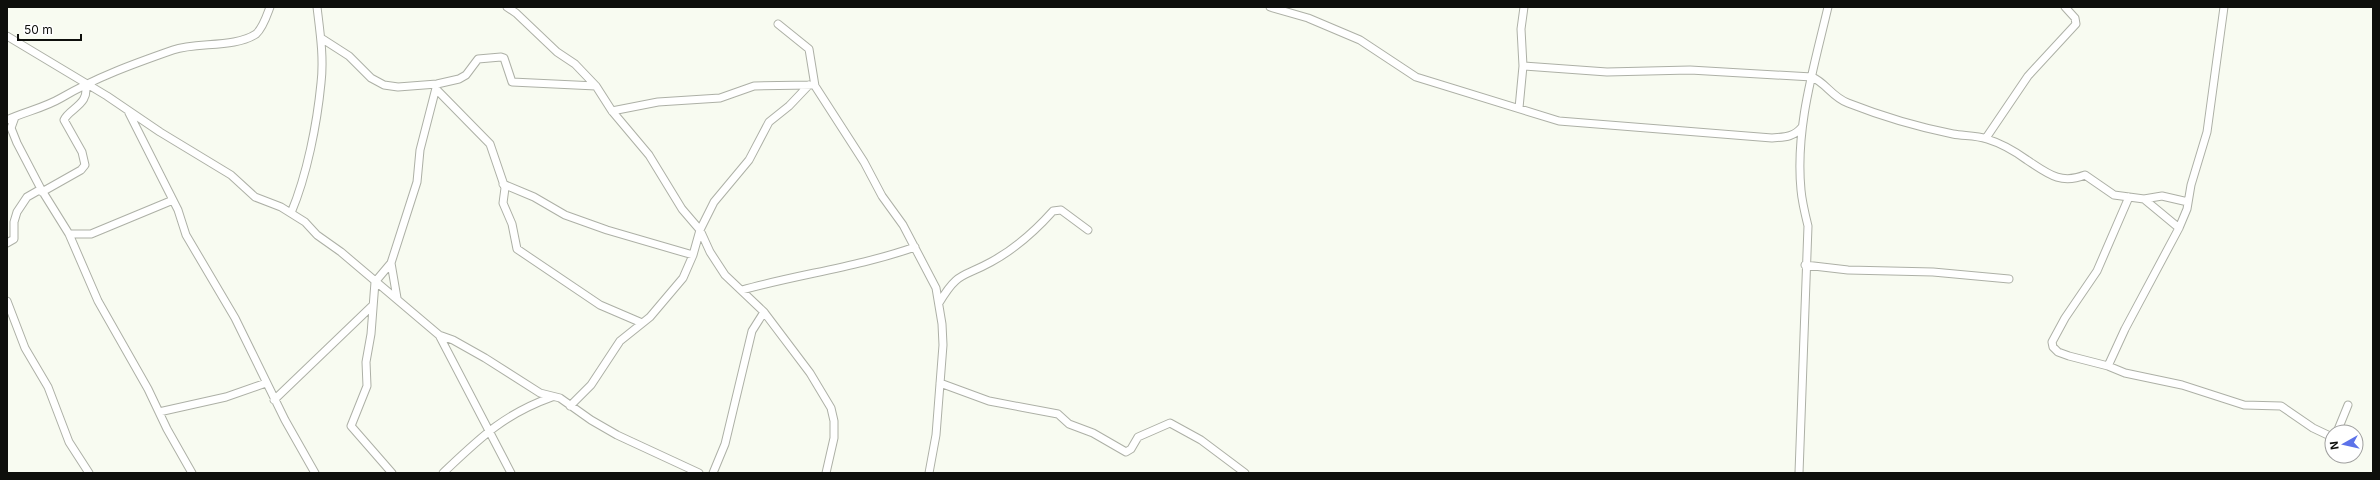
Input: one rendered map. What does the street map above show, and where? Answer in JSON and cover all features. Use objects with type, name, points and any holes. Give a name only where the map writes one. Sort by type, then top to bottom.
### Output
[{"type":"street","points":[[7,120],[60,98],[85,83],[175,49],[208,44],[220,45],[248,37],[257,33],[262,26],[270,7]]},
{"type":"street","points":[[290,213],[301,189],[321,82],[321,38],[317,7]]},
{"type":"street","points":[[507,7],[516,12],[557,52],[575,64],[596,86],[612,111],[649,155],[682,209],[700,230],[710,252],[726,275],[764,312],[810,373],[831,408],[834,421],[834,438],[826,473]]},
{"type":"street","points":[[1270,7],[1308,18],[1360,40],[1416,76],[1559,121],[1772,138],[1788,137],[1802,127]]},
{"type":"street","points":[[1519,108],[1523,66],[1522,29],[1524,7]]},
{"type":"street","points":[[1799,473],[1805,265],[1808,226],[1801,191],[1802,127],[1828,7]]},
{"type":"street","points":[[1986,138],[2028,76],[2076,24],[2074,18],[2065,7]]},
{"type":"street","points":[[2108,366],[2125,329],[2179,228],[2188,202],[2207,132],[2224,7]]},
{"type":"street","points":[[778,24],[809,49],[812,85],[915,247],[936,288],[939,303],[942,345],[936,435],[929,473]]},
{"type":"street","points":[[7,36],[231,175],[255,197],[290,213],[305,222],[317,235],[341,252],[374,282],[397,298],[439,335],[511,473]]},
{"type":"street","points":[[321,38],[350,56],[371,78],[384,85],[398,88],[437,87],[466,75],[478,59],[501,57],[504,58],[512,82],[596,86]]},
{"type":"street","points":[[1523,66],[1607,72],[1690,70],[1812,77],[1821,81],[1828,91],[1846,103],[1934,130],[1986,138],[2028,160],[2036,168],[2059,178],[2066,180],[2085,175],[2114,194],[2144,199],[2162,196],[2188,202]]},
{"type":"street","points":[[7,243],[14,238],[14,222],[23,202],[81,170],[86,165],[82,152],[64,120],[83,100],[87,89],[85,83]]},
{"type":"street","points":[[612,111],[658,102],[720,98],[754,86],[812,85]]},
{"type":"street","points":[[570,406],[591,385],[620,341],[650,317],[683,278],[693,255],[700,230],[714,202],[749,160],[769,122],[812,85]]},
{"type":"street","points":[[437,87],[467,123],[488,142],[495,155],[505,190],[503,203],[512,224],[517,249],[600,305],[642,322]]},
{"type":"street","points":[[392,473],[351,426],[367,386],[366,362],[373,305],[374,282],[391,263],[418,182],[420,150],[437,87]]},
{"type":"street","points":[[125,108],[134,120],[173,200],[186,235],[235,318],[274,400],[315,473]]},
{"type":"street","points":[[15,117],[12,128],[13,134],[42,191],[69,234],[98,301],[192,473]]},
{"type":"street","points":[[503,184],[534,197],[565,215],[607,230],[693,255]]},
{"type":"street","points":[[2129,197],[2097,271],[2065,318],[2052,342],[2053,347],[2058,352],[2108,366],[2124,373],[2182,385],[2244,405],[2281,406],[2313,428],[2324,433]]},
{"type":"street","points":[[2144,199],[2179,228]]},
{"type":"street","points":[[69,234],[91,234],[173,200]]},
{"type":"street","points":[[939,303],[953,281],[991,262],[1015,246],[1053,211],[1061,210],[1088,230]]},
{"type":"street","points":[[742,290],[791,277],[810,275],[861,264],[915,247]]},
{"type":"street","points":[[391,263],[397,298]]},
{"type":"street","points":[[1805,265],[1848,270],[1932,272],[2009,278]]},
{"type":"street","points":[[7,301],[25,348],[46,383],[69,442],[86,471]]},
{"type":"street","points":[[274,400],[373,305]]},
{"type":"street","points":[[713,473],[725,444],[752,331],[764,312]]},
{"type":"street","points":[[439,335],[453,340],[485,358],[540,393],[560,398],[570,406],[617,435],[699,473]]},
{"type":"street","points":[[159,412],[226,397],[266,383]]},
{"type":"street","points":[[940,384],[989,401],[1058,414],[1069,424],[1093,433],[1126,452],[1131,449],[1138,437],[1162,426],[1174,424],[1201,440],[1245,473]]},
{"type":"street","points":[[443,473],[489,430],[516,411],[552,397]]},
{"type":"street","points":[[2340,424],[2348,405]]}]
